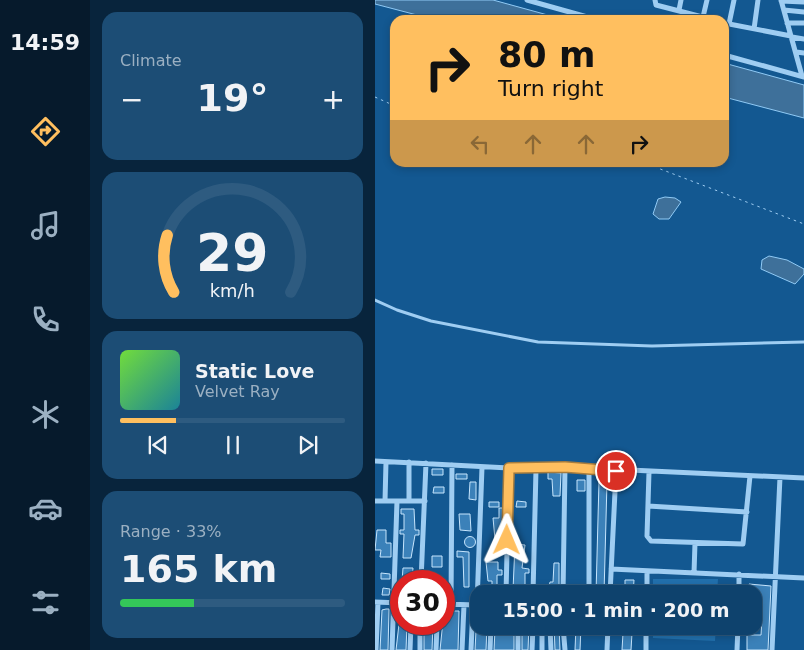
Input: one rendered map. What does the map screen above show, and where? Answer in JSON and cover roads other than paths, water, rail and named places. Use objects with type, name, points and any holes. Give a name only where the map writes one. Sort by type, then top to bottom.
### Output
[{"type":"street","points":[[527,0],[546,3],[583,15]]},
{"type":"street","points":[[655,0],[656,5],[696,15]]},
{"type":"street","points":[[679,10],[681,0]]},
{"type":"street","points":[[703,15],[707,0]]},
{"type":"street","points":[[729,15],[734,0]]},
{"type":"street","points":[[754,29],[757,0]]},
{"type":"street","points":[[803,77],[781,0],[804,2]]},
{"type":"street","points":[[784,10],[804,12]]},
{"type":"street","points":[[787,23],[804,23]]},
{"type":"street","points":[[729,24],[804,39]]},
{"type":"street","points":[[796,52],[804,53]]},
{"type":"street","points":[[729,56],[803,77]]},
{"type":"street","points":[[375,461],[452,466],[536,469],[565,467],[616,471],[804,478]]},
{"type":"street","points":[[385,501],[386,462]]},
{"type":"street","points":[[409,462],[409,501]]},
{"type":"street","points":[[422,570],[426,463]]},
{"type":"street","points":[[451,570],[452,466]]},
{"type":"street","points":[[477,585],[482,467]]},
{"type":"street","points":[[563,585],[565,467]]},
{"type":"street","points":[[505,585],[509,468]]},
{"type":"street","points":[[589,468],[589,585]]},
{"type":"street","points":[[533,585],[536,469]]},
{"type":"street","points":[[610,585],[616,471]]},
{"type":"street","points":[[649,472],[648,540],[695,543],[743,544],[750,476]]},
{"type":"street","points":[[772,650],[780,477]]},
{"type":"street","points":[[375,501],[425,501]]},
{"type":"street","points":[[394,570],[397,501]]},
{"type":"street","points":[[648,506],[747,512]]},
{"type":"street","points":[[694,573],[695,543]]},
{"type":"street","points":[[611,570],[804,578]]},
{"type":"street","points":[[647,571],[647,585]]},
{"type":"street","points":[[739,574],[739,585]]},
{"type":"street","points":[[376,650],[376,602],[390,603]]},
{"type":"street","points":[[455,605],[470,606]]},
{"type":"street","points":[[462,650],[464,606]]},
{"type":"street","points":[[392,635],[392,650]]},
{"type":"street","points":[[410,650],[411,635]]},
{"type":"street","points":[[419,650],[420,635]]},
{"type":"street","points":[[436,650],[437,635]]},
{"type":"street","points":[[471,650],[473,635]]},
{"type":"street","points":[[490,650],[491,635]]},
{"type":"street","points":[[518,635],[518,650]]},
{"type":"street","points":[[532,650],[533,635]]},
{"type":"street","points":[[542,635],[542,650]]},
{"type":"street","points":[[551,635],[551,650]]},
{"type":"street","points":[[564,635],[565,650]]},
{"type":"street","points":[[607,650],[608,635]]},
{"type":"street","points":[[646,635],[646,650]]},
{"type":"street","points":[[737,650],[738,635]]},
{"type":"lane","points":[[375,300],[397,310],[431,320],[538,342],[652,346],[804,342]]}]
